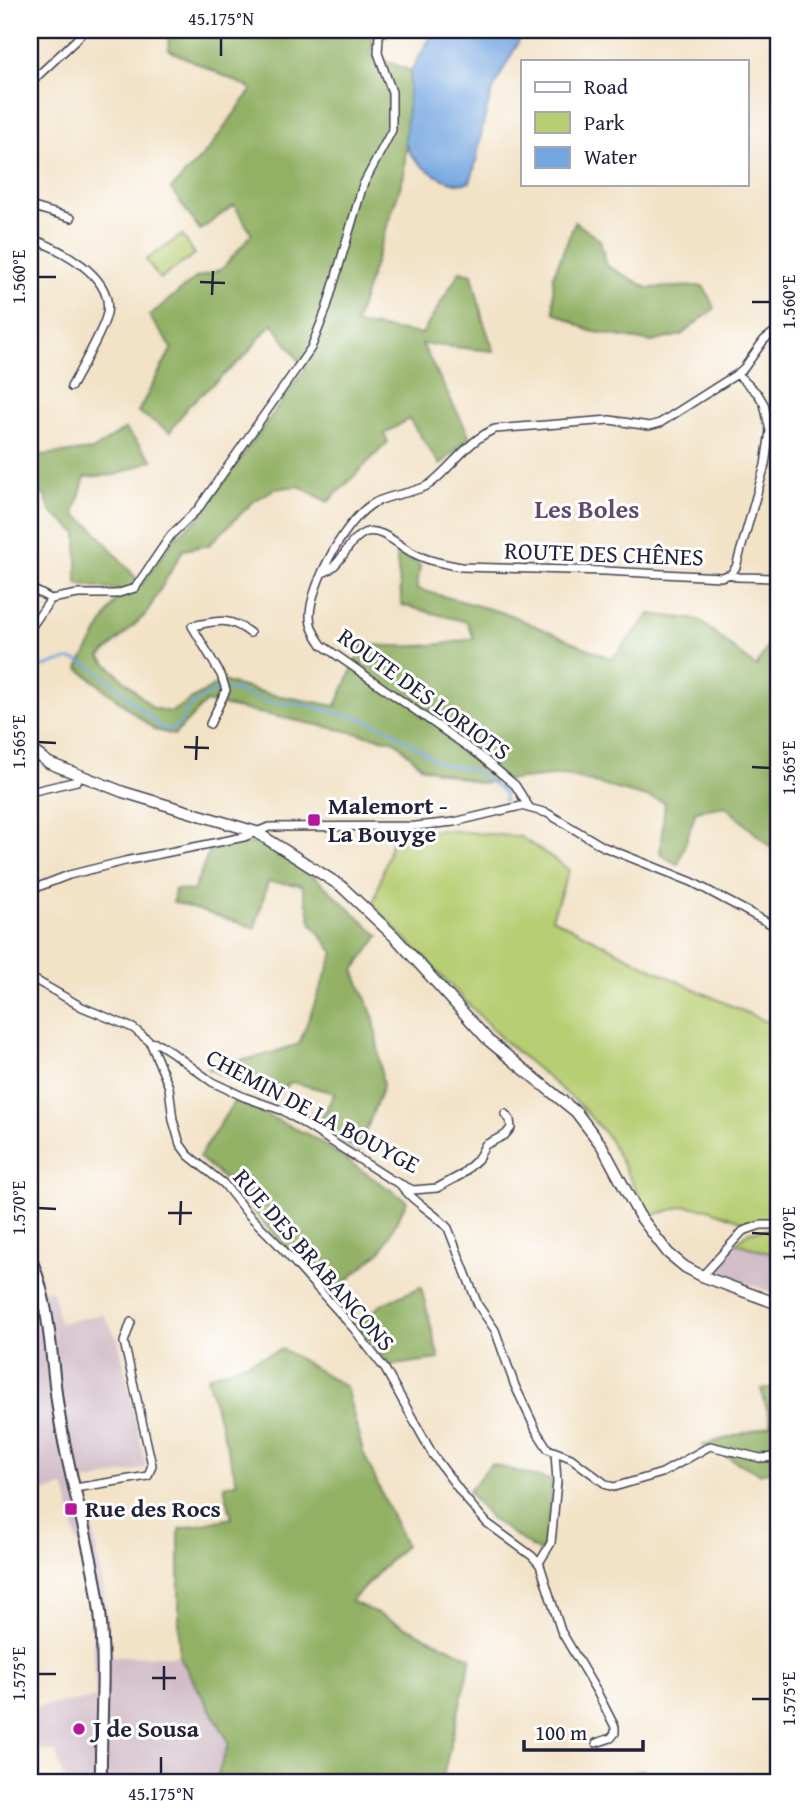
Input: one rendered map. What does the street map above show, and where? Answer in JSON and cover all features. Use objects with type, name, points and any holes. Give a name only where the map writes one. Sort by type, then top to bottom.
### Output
[{"type":"main road","points":[[30,749],[50,763],[80,777],[256,832],[341,886],[395,937],[489,1041],[576,1112],[602,1146],[654,1238],[685,1266],[702,1276],[778,1304]]},
{"type":"main road","points":[[30,1257],[41,1282],[59,1414],[95,1575],[100,1612],[104,1671],[101,1783]]},
{"type":"street","points":[[30,83],[76,40],[83,30]]},
{"type":"street","points":[[30,588],[51,599],[78,594],[117,594],[135,588],[171,535],[198,509],[311,348],[326,310],[363,185],[392,130],[392,92],[377,44],[379,35],[386,30]]},
{"type":"street","points":[[30,206],[71,218]]},
{"type":"street","points":[[30,238],[49,245],[80,263],[100,286],[107,299],[107,317],[71,387]]},
{"type":"street","name":"ROUTE DES LORIOTS","points":[[530,807],[515,785],[480,755],[322,645],[313,631],[310,616],[313,598],[340,538],[354,519],[373,503],[427,486],[480,435],[495,429],[610,420],[649,426],[660,423],[744,369],[764,340],[778,329]]},
{"type":"street","name":"ROUTE DES CHÊNES","points":[[324,572],[333,568],[356,538],[366,532],[376,532],[414,554],[461,567],[722,577],[731,574],[736,567],[761,477],[770,431],[764,404],[758,394],[737,374]]},
{"type":"street","points":[[731,574],[737,577],[778,578]]},
{"type":"street","points":[[30,629],[51,599]]},
{"type":"street","points":[[210,724],[226,690],[221,675],[192,626],[229,621],[250,633]]},
{"type":"street","points":[[30,792],[77,781],[80,777]]},
{"type":"street","points":[[30,890],[69,875],[244,837],[269,827],[428,824],[454,822],[530,807],[547,813],[604,847],[692,882],[778,928]]},
{"type":"street","points":[[30,977],[82,1007],[133,1028],[150,1042]]},
{"type":"street","name":"CHEMIN DE LA BOUYGE","points":[[150,1042],[170,1051],[212,1082],[284,1111],[413,1190],[437,1188],[461,1175],[478,1158],[485,1145],[505,1135],[511,1128],[510,1120],[505,1114]]},
{"type":"street","name":"RUE DES BRABANCONS","points":[[150,1042],[169,1087],[173,1120],[180,1144],[224,1184],[247,1213],[354,1329],[384,1370],[433,1455],[466,1499],[487,1522],[538,1563]]},
{"type":"street","points":[[399,1183],[408,1196],[448,1228],[478,1305],[495,1330],[515,1386],[548,1449],[571,1458],[607,1485],[614,1487],[662,1473],[710,1446],[760,1458],[778,1457]]},
{"type":"street","points":[[702,1276],[743,1231],[761,1225],[778,1225]]},
{"type":"street","points":[[75,1488],[148,1476],[150,1473],[152,1465],[124,1342],[131,1322]]},
{"type":"street","points":[[555,1452],[557,1482],[551,1543],[538,1563],[561,1631],[615,1727],[611,1738],[596,1743]]},
{"type":"shaded area","points":[[736,1243],[778,1256],[778,1294],[712,1272]]},
{"type":"shaded area","points":[[30,1289],[53,1291],[59,1323],[103,1314],[118,1339],[146,1468],[84,1482],[102,1578],[112,1657],[179,1656],[229,1742],[215,1783],[65,1783],[56,1752],[30,1748],[30,1708],[96,1698],[91,1608],[65,1487],[30,1495]]},
{"type":"green space","points":[[168,30],[383,30],[375,36],[370,55],[411,71],[404,175],[355,324],[422,334],[460,271],[472,274],[494,351],[422,344],[470,437],[440,465],[409,419],[384,434],[388,442],[328,502],[299,486],[274,489],[253,502],[209,545],[183,550],[146,614],[100,657],[153,708],[171,712],[222,681],[269,694],[336,706],[363,644],[419,646],[474,638],[467,622],[402,605],[396,551],[420,565],[417,589],[508,614],[612,659],[650,614],[699,620],[756,667],[778,628],[778,854],[725,806],[696,811],[678,865],[660,854],[665,802],[565,775],[479,783],[422,767],[395,741],[206,702],[174,735],[155,730],[78,668],[121,591],[77,584],[77,533],[51,512],[45,496],[30,485],[30,456],[93,450],[125,429],[153,460],[116,475],[85,477],[74,514],[91,526],[142,585],[174,538],[198,518],[305,369],[272,323],[244,357],[189,405],[170,432],[138,412],[172,348],[149,316],[196,278],[222,269],[252,234],[234,205],[200,230],[171,189],[209,149],[252,89],[169,50]]},
{"type":"green space","points":[[575,222],[600,240],[607,266],[648,288],[703,286],[715,308],[681,335],[652,342],[590,331],[554,312],[553,276]]},
{"type":"green space","points":[[182,235],[195,254],[160,279],[146,260]]},
{"type":"green space","points":[[444,830],[521,837],[569,870],[552,918],[666,976],[778,1027],[778,1219],[744,1222],[708,1209],[685,1206],[650,1216],[608,1137],[580,1105],[502,1039],[373,905],[394,834]]},
{"type":"green space","points":[[264,842],[318,880],[379,936],[354,970],[374,1019],[383,1086],[358,1152],[318,1124],[335,1093],[291,1082],[273,1099],[207,1068],[262,1056],[299,1044],[334,953],[312,924],[302,885],[268,882],[255,928],[173,902],[175,889],[193,891],[211,848]]},
{"type":"green space","points":[[235,1100],[311,1136],[407,1201],[382,1250],[329,1296],[228,1183],[199,1157]]},
{"type":"green space","points":[[778,1228],[778,1256],[736,1243],[750,1232]]},
{"type":"green space","points":[[421,1287],[439,1359],[388,1366],[356,1325],[382,1304]]},
{"type":"green space","points":[[283,1349],[346,1387],[363,1452],[405,1545],[351,1601],[471,1658],[443,1776],[553,1779],[561,1783],[215,1783],[229,1742],[179,1656],[179,1529],[232,1518],[224,1486],[237,1482],[207,1377]]},
{"type":"green space","points":[[778,1388],[778,1467],[760,1474],[703,1445],[772,1425],[761,1389]]},
{"type":"green space","points":[[491,1464],[552,1481],[547,1544],[539,1552],[491,1519],[468,1492]]},
{"type":"green space","points":[[642,1770],[664,1783],[615,1783]]},
{"type":"water","points":[[435,30],[523,30],[488,104],[470,182],[452,182],[431,172],[414,157],[405,141],[411,71]]},
{"type":"waterway","points":[[30,669],[67,660],[78,661],[104,676],[164,729],[178,726],[188,709],[198,700],[213,692],[232,690],[270,702],[307,705],[359,718],[388,728],[441,764],[471,769],[500,789],[504,793],[505,802]]},
{"type":"place","name":"Malemort - La Bouyge","points":[[314,820]]},
{"type":"place","name":"Rue des Rocs","points":[[71,1509]]},
{"type":"place","name":"J de Sousa","points":[[79,1729]]},
{"type":"district","name":"Les Boles","points":[[587,509]]}]
